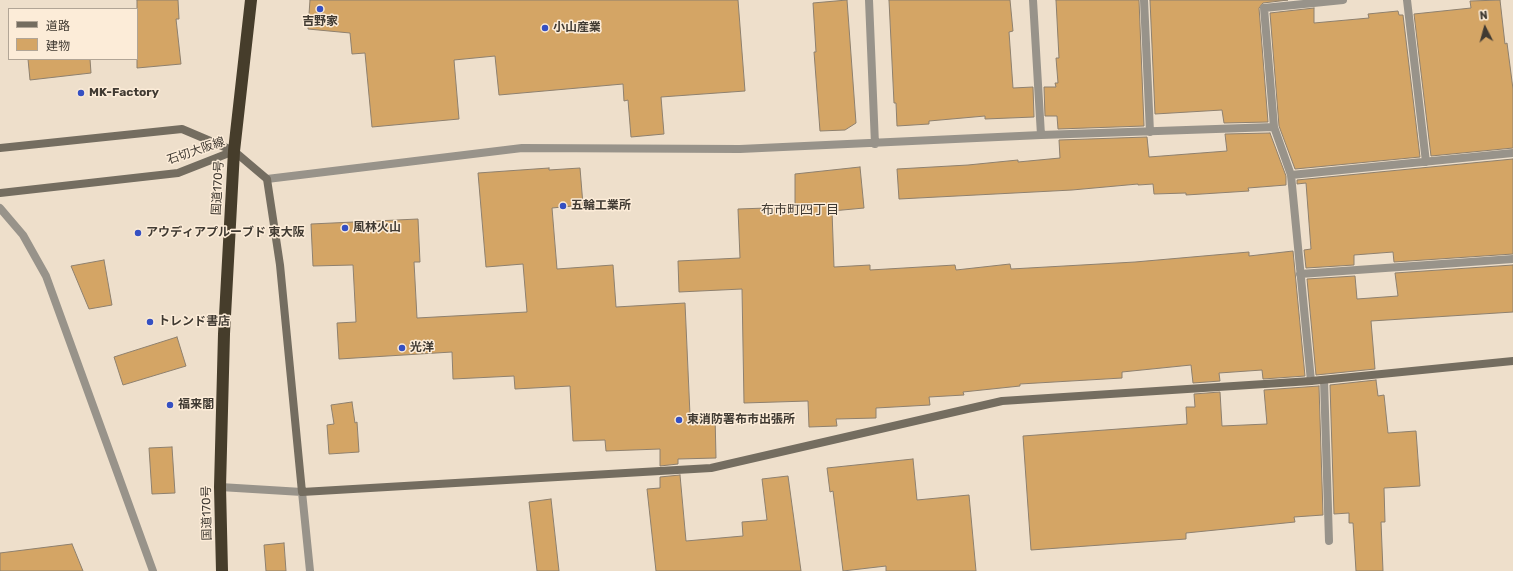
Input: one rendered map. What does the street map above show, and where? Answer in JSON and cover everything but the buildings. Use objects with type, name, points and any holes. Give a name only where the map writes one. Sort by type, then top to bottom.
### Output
[{"type":"highway","name":"国道170号","points":[[222,571],[220,487],[224,334],[234,151],[251,0]]},
{"type":"street","points":[[869,0],[875,144]]},
{"type":"street","points":[[1033,0],[1042,135]]},
{"type":"street","points":[[1144,0],[1150,132]]},
{"type":"street","points":[[1311,381],[1291,175],[1274,127],[1264,8],[1343,0]]},
{"type":"street","points":[[1407,0],[1426,162]]},
{"type":"street","points":[[267,179],[522,148],[740,149],[875,144],[1042,135],[1274,127]]},
{"type":"street","name":"石切大阪線","points":[[0,148],[182,129],[234,151]]},
{"type":"street","name":"石切大阪線","points":[[0,193],[178,173],[234,151]]},
{"type":"street","points":[[234,151],[267,179],[280,265],[310,571]]},
{"type":"street","points":[[1291,175],[1513,153]]},
{"type":"street","points":[[0,208],[23,236],[46,276],[153,571]]},
{"type":"street","points":[[1300,274],[1513,259]]},
{"type":"street","points":[[220,487],[302,492],[711,468],[1002,401],[1324,380],[1513,361]]},
{"type":"street","points":[[1324,380],[1329,541]]},
{"type":"place","name":"吉野家","points":[[320,9]]},
{"type":"place","name":"小山産業","points":[[545,28]]},
{"type":"place","name":"MK-Factory","points":[[81,93]]},
{"type":"place","name":"五輪工業所","points":[[563,206]]},
{"type":"place","name":"風林火山","points":[[345,228]]},
{"type":"place","name":"アウディアプルーブド 東大阪","points":[[138,233]]},
{"type":"place","name":"トレンド書店","points":[[150,322]]},
{"type":"place","name":"光洋","points":[[402,348]]},
{"type":"place","name":"福来閣","points":[[170,405]]},
{"type":"place","name":"東消防署布市出張所","points":[[679,420]]},
{"type":"district","name":"布市町四丁目","points":[[800,210]]}]
